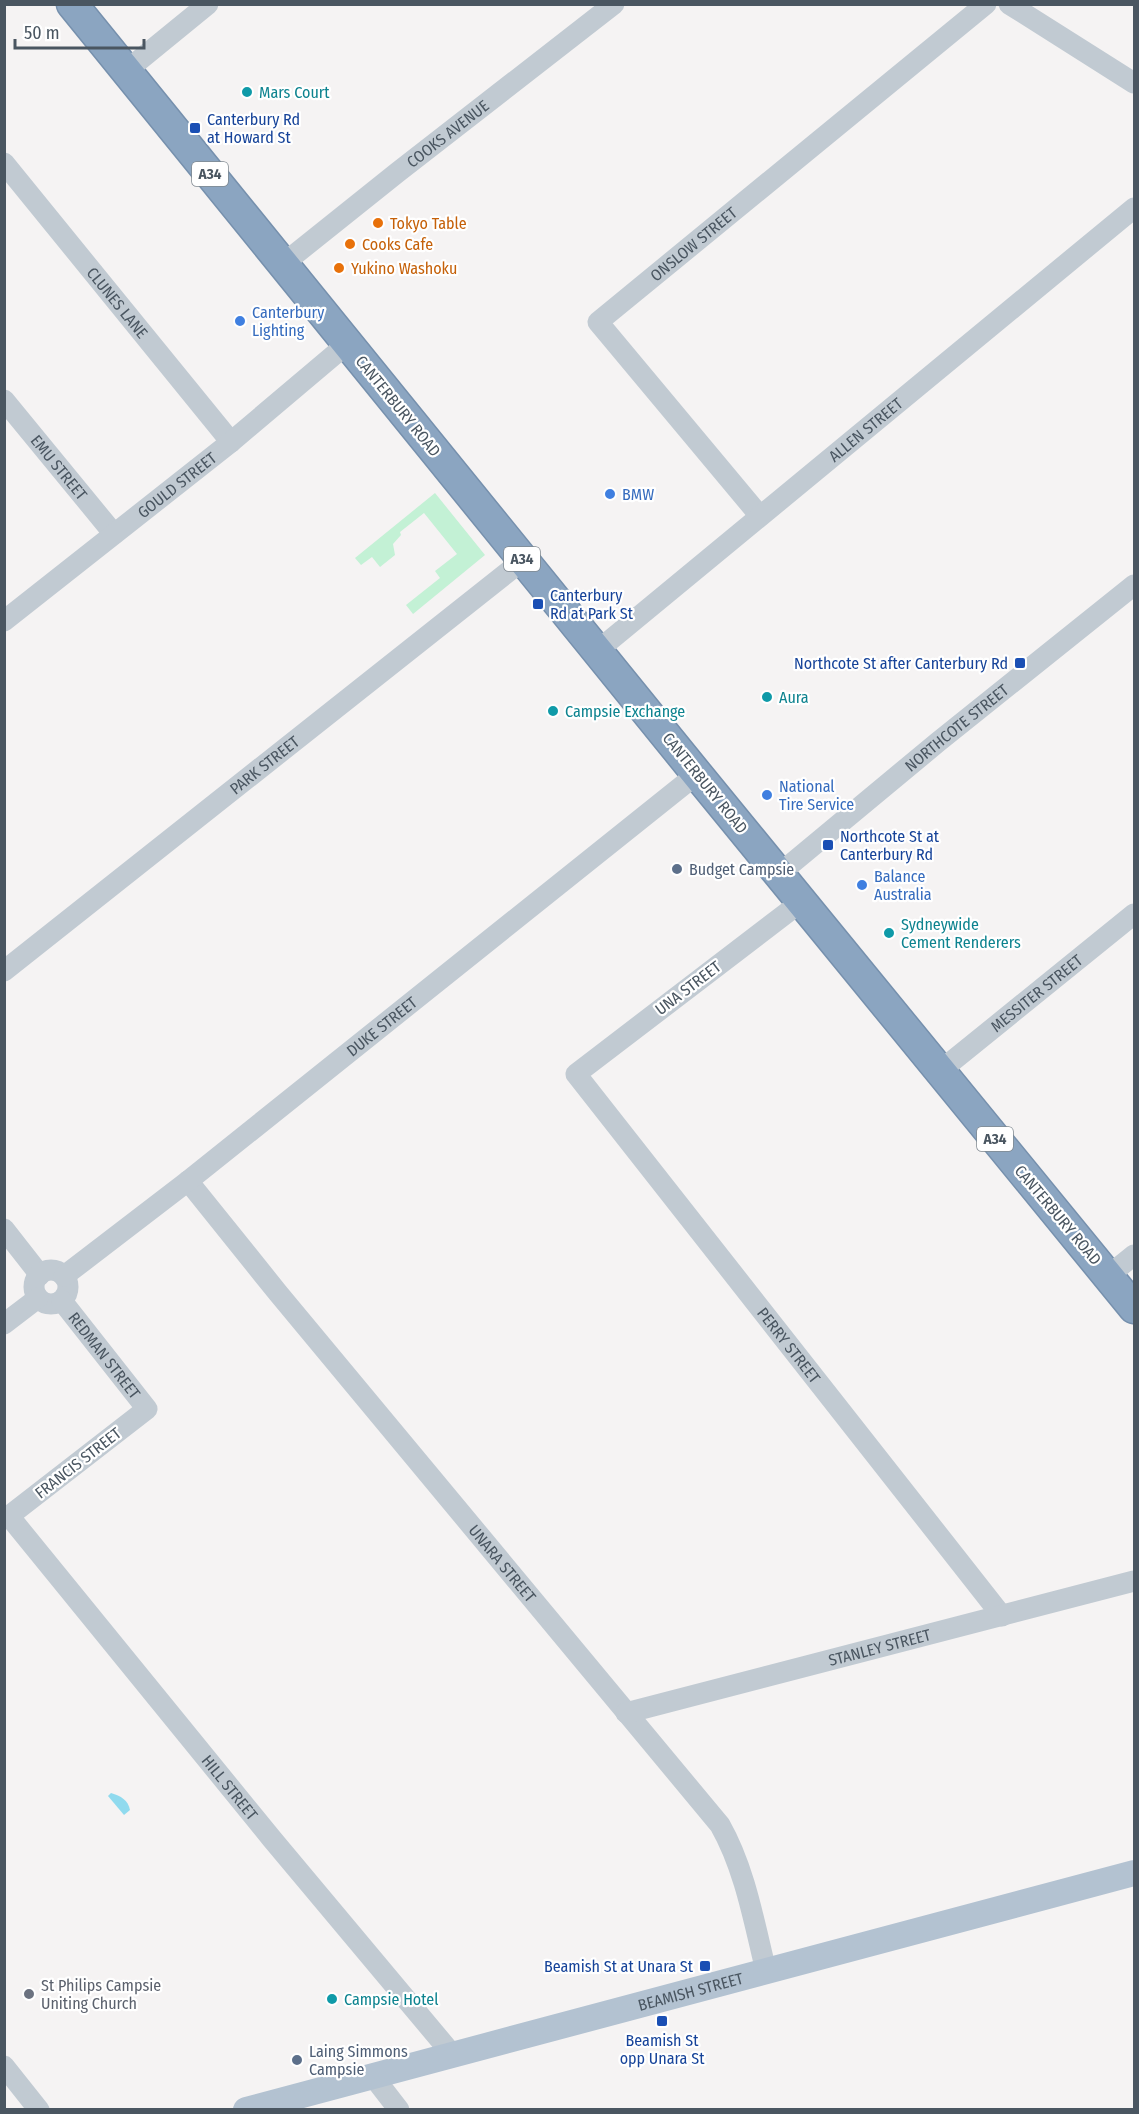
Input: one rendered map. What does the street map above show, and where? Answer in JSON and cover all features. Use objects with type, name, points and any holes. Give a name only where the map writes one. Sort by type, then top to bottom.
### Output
[{"type":"highway","name":"CANTERBURY ROAD","points":[[72,4],[801,902],[1134,1308]]},
{"type":"main road","name":"BEAMISH STREET","points":[[246,2109],[1134,1873]]},
{"type":"street","points":[[126,71],[208,4]]},
{"type":"street","name":"COOKS AVENUE","points":[[283,264],[614,4]]},
{"type":"street","name":"ONSLOW STREET","points":[[760,516],[598,322],[986,4]]},
{"type":"street","points":[[1009,4],[1134,83]]},
{"type":"street","name":"CLUNES LANE","points":[[4,163],[231,442]]},
{"type":"street","name":"ALLEN STREET","points":[[597,651],[1134,208]]},
{"type":"street","name":"GOULD STREET","points":[[4,621],[231,442],[347,344]]},
{"type":"street","name":"EMU STREET","points":[[4,400],[114,534]]},
{"type":"street","name":"PARK STREET","points":[[4,971],[523,560]]},
{"type":"street","name":"NORTHCOTE STREET","points":[[779,874],[938,742],[1134,585]]},
{"type":"street","name":"DUKE STREET","points":[[64,1276],[189,1181],[697,774]]},
{"type":"street","name":"UNA STREET","points":[[576,1074],[801,902]]},
{"type":"street","name":"MESSITER STREET","points":[[940,1071],[1134,914]]},
{"type":"street","name":"PERRY STREET","points":[[576,1074],[1002,1616]]},
{"type":"street","name":"UNARA STREET","points":[[189,1181],[285,1302],[720,1825],[731,1845],[766,1971]]},
{"type":"street","points":[[4,1229],[40,1275]]},
{"type":"street","points":[[1108,1276],[1134,1255]]},
{"type":"street","points":[[49,1270],[60,1272],[68,1286],[66,1297],[52,1305],[38,1298],[34,1283],[40,1275],[49,1270]]},
{"type":"street","points":[[4,1324],[38,1298]]},
{"type":"street","name":"REDMAN STREET","points":[[62,1301],[147,1409]]},
{"type":"street","name":"FRANCIS STREET","points":[[9,1516],[147,1409]]},
{"type":"street","name":"HILL STREET","points":[[9,1516],[272,1839],[452,2055]]},
{"type":"street","name":"STANLEY STREET","points":[[626,1713],[1134,1581]]},
{"type":"street","points":[[4,2066],[39,2109]]},
{"type":"street","points":[[372,2075],[399,2109]]},
{"type":"green space","points":[[435,493],[485,555],[413,614],[406,605],[440,578],[435,571],[457,554],[424,513],[400,532],[401,535],[393,544],[395,555],[380,567],[372,557],[361,565],[355,558]]},
{"type":"water","points":[[111,1793],[121,1797],[128,1804],[130,1810],[124,1815],[108,1796]]},
{"type":"place","name":"Mars Court","points":[[247,92]]},
{"type":"place","name":"Canterbury Rd at Howard St","points":[[195,128]]},
{"type":"place","name":"Tokyo Table","points":[[378,223]]},
{"type":"place","name":"Cooks Cafe","points":[[350,244]]},
{"type":"place","name":"Yukino Washoku","points":[[339,268]]},
{"type":"place","name":"Canterbury Lighting","points":[[240,321]]},
{"type":"place","name":"BMW","points":[[610,494]]},
{"type":"place","name":"Canterbury Rd at Park St","points":[[538,604]]},
{"type":"place","name":"Northcote St after Canterbury Rd","points":[[1020,663]]},
{"type":"place","name":"Aura","points":[[767,697]]},
{"type":"place","name":"Campsie Exchange","points":[[553,711]]},
{"type":"place","name":"National Tire Service","points":[[767,795]]},
{"type":"place","name":"Northcote St at Canterbury Rd","points":[[828,845]]},
{"type":"place","name":"Budget Campsie","points":[[677,869]]},
{"type":"place","name":"Balance Australia","points":[[862,885]]},
{"type":"place","name":"Sydneywide Cement Renderers","points":[[889,933]]},
{"type":"place","name":"Beamish St at Unara St","points":[[705,1966]]},
{"type":"place","name":"St Philips Campsie Uniting Church","points":[[29,1994]]},
{"type":"place","name":"Campsie Hotel","points":[[332,1999]]},
{"type":"place","name":"Beamish St opp Unara St","points":[[662,2021]]},
{"type":"place","name":"Laing Simmons Campsie","points":[[297,2060]]}]
